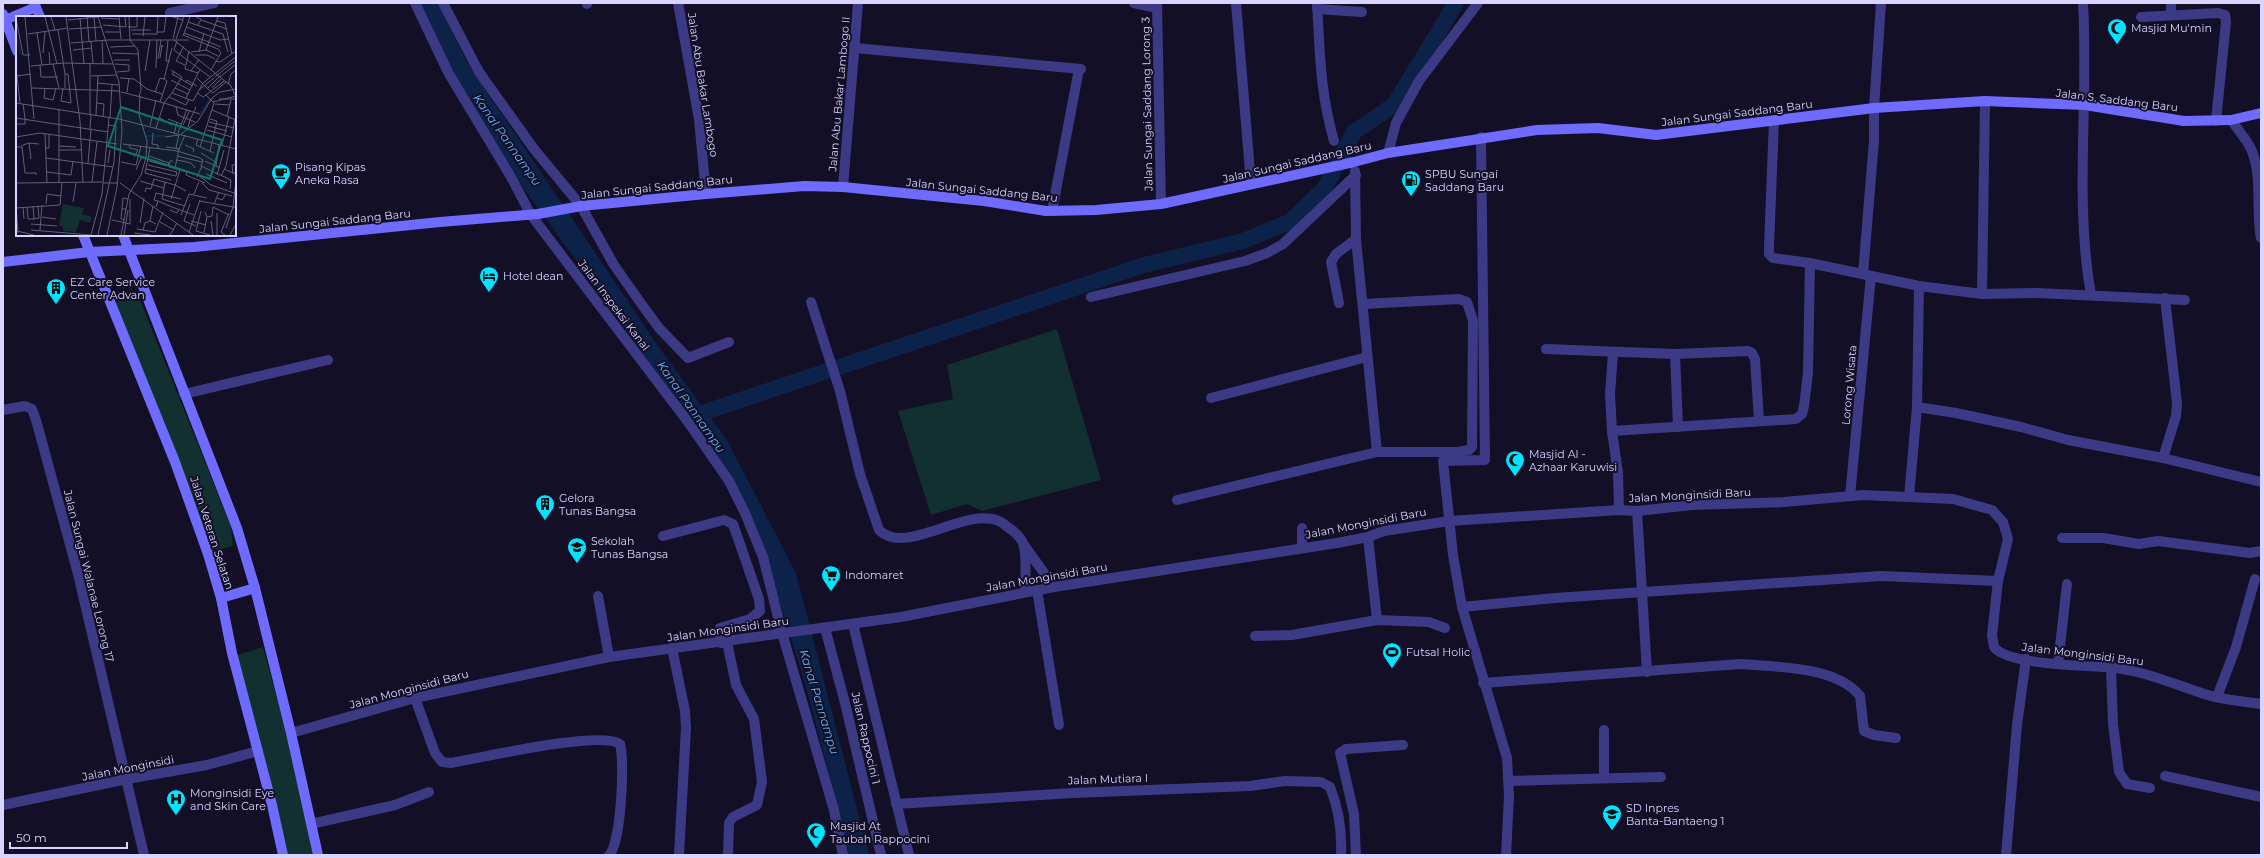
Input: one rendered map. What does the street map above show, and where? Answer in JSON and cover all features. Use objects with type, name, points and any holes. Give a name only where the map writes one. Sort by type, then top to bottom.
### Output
[{"type":"main road","points":[[16,48],[4,17],[35,5],[40,16]]},
{"type":"main road","name":"Jalan S. Saddang Baru","points":[[1874,108],[1985,101],[2085,105],[2184,120],[2216,121],[2231,120],[2261,113]]},
{"type":"main road","name":"Jalan Sungai Saddang Baru","points":[[3,262],[89,252],[194,247],[440,222],[535,215],[578,207],[804,186],[843,187],[984,201],[1052,211],[1161,204],[1349,163],[1388,152],[1481,137],[1538,130],[1583,128],[1656,135],[1874,108]]},
{"type":"main road","name":"Jalan Veteran Selatan","points":[[83,236],[175,462],[208,554],[258,751],[282,855]]},
{"type":"main road","name":"Jalan Veteran Selatan","points":[[123,236],[236,528],[255,588],[292,733],[318,855]]},
{"type":"main road","points":[[220,598],[255,588]]},
{"type":"street","points":[[170,13],[214,3]]},
{"type":"street","name":"Jalan Inspeksi Kanal","points":[[415,3],[449,74],[535,215],[681,413],[729,481],[763,557],[832,803],[843,855]]},
{"type":"street","points":[[443,3],[479,72],[578,207],[614,265],[659,328],[684,356],[692,358],[729,342]]},
{"type":"street","name":"Jalan Abu Bakar Lambogo","points":[[678,3],[699,119],[706,194]]},
{"type":"street","name":"Jalan Abu Bakar Lambogo II","points":[[843,187],[858,3]]},
{"type":"street","points":[[1134,3],[1157,5]]},
{"type":"street","points":[[1236,3],[1252,184]]},
{"type":"street","points":[[1388,152],[1396,123],[1419,81],[1478,3]]},
{"type":"street","name":"Lorong Wisata","points":[[1850,496],[1867,275],[1874,141],[1874,108],[1881,3]]},
{"type":"street","points":[[2083,3],[2085,105],[2083,187],[2087,275],[2091,295]]},
{"type":"street","points":[[2171,3],[2171,15]]},
{"type":"street","name":"Jalan Sungai Saddang Lorong 3","points":[[1157,5],[1161,204]]},
{"type":"street","points":[[1334,141],[1325,108],[1320,75],[1317,6],[1362,12]]},
{"type":"street","points":[[2141,17],[2218,13],[2226,17],[2216,121]]},
{"type":"street","points":[[855,48],[1080,69],[1052,211]]},
{"type":"street","points":[[1982,294],[1985,101]]},
{"type":"street","points":[[1774,120],[1769,254],[1773,258],[1810,263],[1919,286],[1982,294],[2091,295],[2184,300]]},
{"type":"street","points":[[2231,120],[2252,152],[2260,196],[2261,238]]},
{"type":"street","points":[[1481,137],[1485,460],[1443,461],[1449,521],[1462,607],[1483,683],[1507,758],[1509,781],[1506,855]]},
{"type":"street","points":[[1349,163],[1356,175],[1356,239],[1377,452]]},
{"type":"street","points":[[1091,297],[1245,261],[1267,253],[1296,233],[1356,175]]},
{"type":"street","points":[[1339,303],[1331,262],[1336,254],[1356,239]]},
{"type":"street","points":[[1612,431],[1796,419],[1802,414],[1808,372],[1810,263]]},
{"type":"street","points":[[1909,497],[1917,407],[1919,286]]},
{"type":"street","points":[[2163,458],[2176,416],[2177,403],[2165,298]]},
{"type":"street","points":[[1177,500],[1377,452],[1457,452],[1469,450],[1472,447],[1473,321],[1469,304],[1465,300],[1459,299],[1363,304]]},
{"type":"street","points":[[811,302],[840,391],[860,474],[876,525],[882,533],[900,539],[967,521],[978,519],[999,521],[1016,534],[1054,586]]},
{"type":"street","points":[[1546,349],[1613,353],[1675,354],[1744,350],[1752,353],[1756,364],[1759,421]]},
{"type":"street","points":[[1613,353],[1610,394],[1612,431],[1618,473],[1619,510]]},
{"type":"street","points":[[1675,354],[1678,426]]},
{"type":"street","points":[[1211,398],[1368,357]]},
{"type":"street","points":[[184,394],[328,360]]},
{"type":"street","name":"Jalan Sungai Walanae Lorong 17","points":[[3,410],[25,406],[32,408],[78,574],[127,779]]},
{"type":"street","points":[[1917,407],[1956,413],[2068,440],[2163,458],[2261,482]]},
{"type":"street","name":"Jalan Monginsidi Baru","points":[[292,733],[415,698],[609,657],[853,624],[1054,586],[1221,562],[1337,543],[1368,537],[1384,531],[1449,521],[1619,510],[1637,511],[1692,505],[1784,502],[1850,496],[1909,497],[1965,501],[1998,514],[2006,529],[2008,539],[1998,581],[1992,635],[1994,647],[2002,655],[2058,664],[2142,672],[2217,696],[2261,704]]},
{"type":"street","points":[[1637,511],[1646,672]]},
{"type":"street","points":[[663,536],[724,520],[733,524],[759,599],[760,611],[750,619],[720,628],[724,642],[731,657],[736,685],[754,718],[762,782],[757,804],[734,818],[729,823],[728,855]]},
{"type":"street","points":[[1302,528],[1302,548]]},
{"type":"street","points":[[1368,537],[1377,620]]},
{"type":"street","points":[[2062,538],[2102,538],[2139,544],[2158,541],[2250,553],[2261,551]]},
{"type":"street","points":[[1024,545],[1025,592]]},
{"type":"street","points":[[1462,607],[1555,598],[1881,576],[1998,581]]},
{"type":"street","points":[[2217,696],[2236,647],[2255,579]]},
{"type":"street","points":[[2058,664],[2067,584]]},
{"type":"street","points":[[1037,590],[1059,725]]},
{"type":"street","points":[[598,596],[609,657]]},
{"type":"street","points":[[1255,636],[1292,635],[1377,620],[1429,622],[1445,628]]},
{"type":"street","points":[[853,624],[909,855]]},
{"type":"street","name":"Jalan Rappocini 1","points":[[823,628],[846,703],[881,855]]},
{"type":"street","points":[[672,648],[685,711],[686,728],[679,855]]},
{"type":"street","points":[[2006,855],[2017,725],[2026,659]]},
{"type":"street","points":[[1483,683],[1741,664],[1814,672],[1845,683],[1856,690],[1862,701],[1862,723],[1867,733],[1896,738]]},
{"type":"street","points":[[2111,668],[2113,724],[2119,772],[2127,784],[2150,788]]},
{"type":"street","points":[[415,698],[435,753],[442,762],[451,763],[530,748],[566,743],[605,741],[620,744],[623,774],[620,808],[616,846],[609,855]]},
{"type":"street","points":[[1604,730],[1604,778]]},
{"type":"street","points":[[1356,855],[1354,814],[1340,754],[1346,749],[1403,745]]},
{"type":"street","name":"Jalan Monginsidi","points":[[3,805],[127,779],[207,765],[258,751]]},
{"type":"street","points":[[2165,776],[2261,797]]},
{"type":"street","points":[[1509,781],[1661,777]]},
{"type":"street","points":[[127,779],[144,855]]},
{"type":"street","name":"Jalan Mutiara I","points":[[896,804],[1081,792],[1250,786],[1285,781],[1321,782],[1330,787],[1336,802],[1339,820],[1341,855]]},
{"type":"street","points":[[311,824],[395,805],[429,792]]},
{"type":"green space","points":[[138,295],[231,527],[233,546],[211,552],[114,303]]},
{"type":"green space","points":[[1057,329],[1101,480],[982,511],[967,504],[931,515],[898,411],[953,399],[947,365]]},
{"type":"green space","points":[[263,647],[287,735],[313,855],[286,855],[237,655]]},
{"type":"water","name":"Kanal Pannampu","points":[[418,3],[438,3],[468,64],[658,346],[727,440],[796,573],[869,855],[844,855],[842,822],[806,687],[767,560],[742,501],[595,286],[529,196],[460,89]]},
{"type":"waterway","name":"Kanal Pannampu","points":[[696,415],[1144,265],[1243,241],[1289,222],[1324,189],[1354,132],[1394,105],[1456,3]]},
{"type":"place","name":"Masjid Mu'min","points":[[2117,45]]},
{"type":"place","name":"Pisang Kipas Aneka Rasa","points":[[281,190]]},
{"type":"place","name":"SPBU Sungai Saddang Baru","points":[[1411,197]]},
{"type":"place","name":"Hotel dean","points":[[489,293]]},
{"type":"place","name":"EZ Care Service Center Advan","points":[[56,305]]},
{"type":"place","name":"Masjid Al - Azhaar Karuwisi","points":[[1515,477]]},
{"type":"place","name":"Gelora Tunas Bangsa","points":[[545,521]]},
{"type":"place","name":"Sekolah Tunas Bangsa","points":[[577,564]]},
{"type":"place","name":"Indomaret","points":[[831,592]]},
{"type":"place","name":"Futsal Holic","points":[[1392,669]]},
{"type":"place","name":"Monginsidi Eye and Skin Care","points":[[176,816]]},
{"type":"place","name":"SD Inpres Banta-Bantaeng 1","points":[[1612,831]]},
{"type":"place","name":"Masjid At Taubah Rappocini","points":[[816,849]]}]
